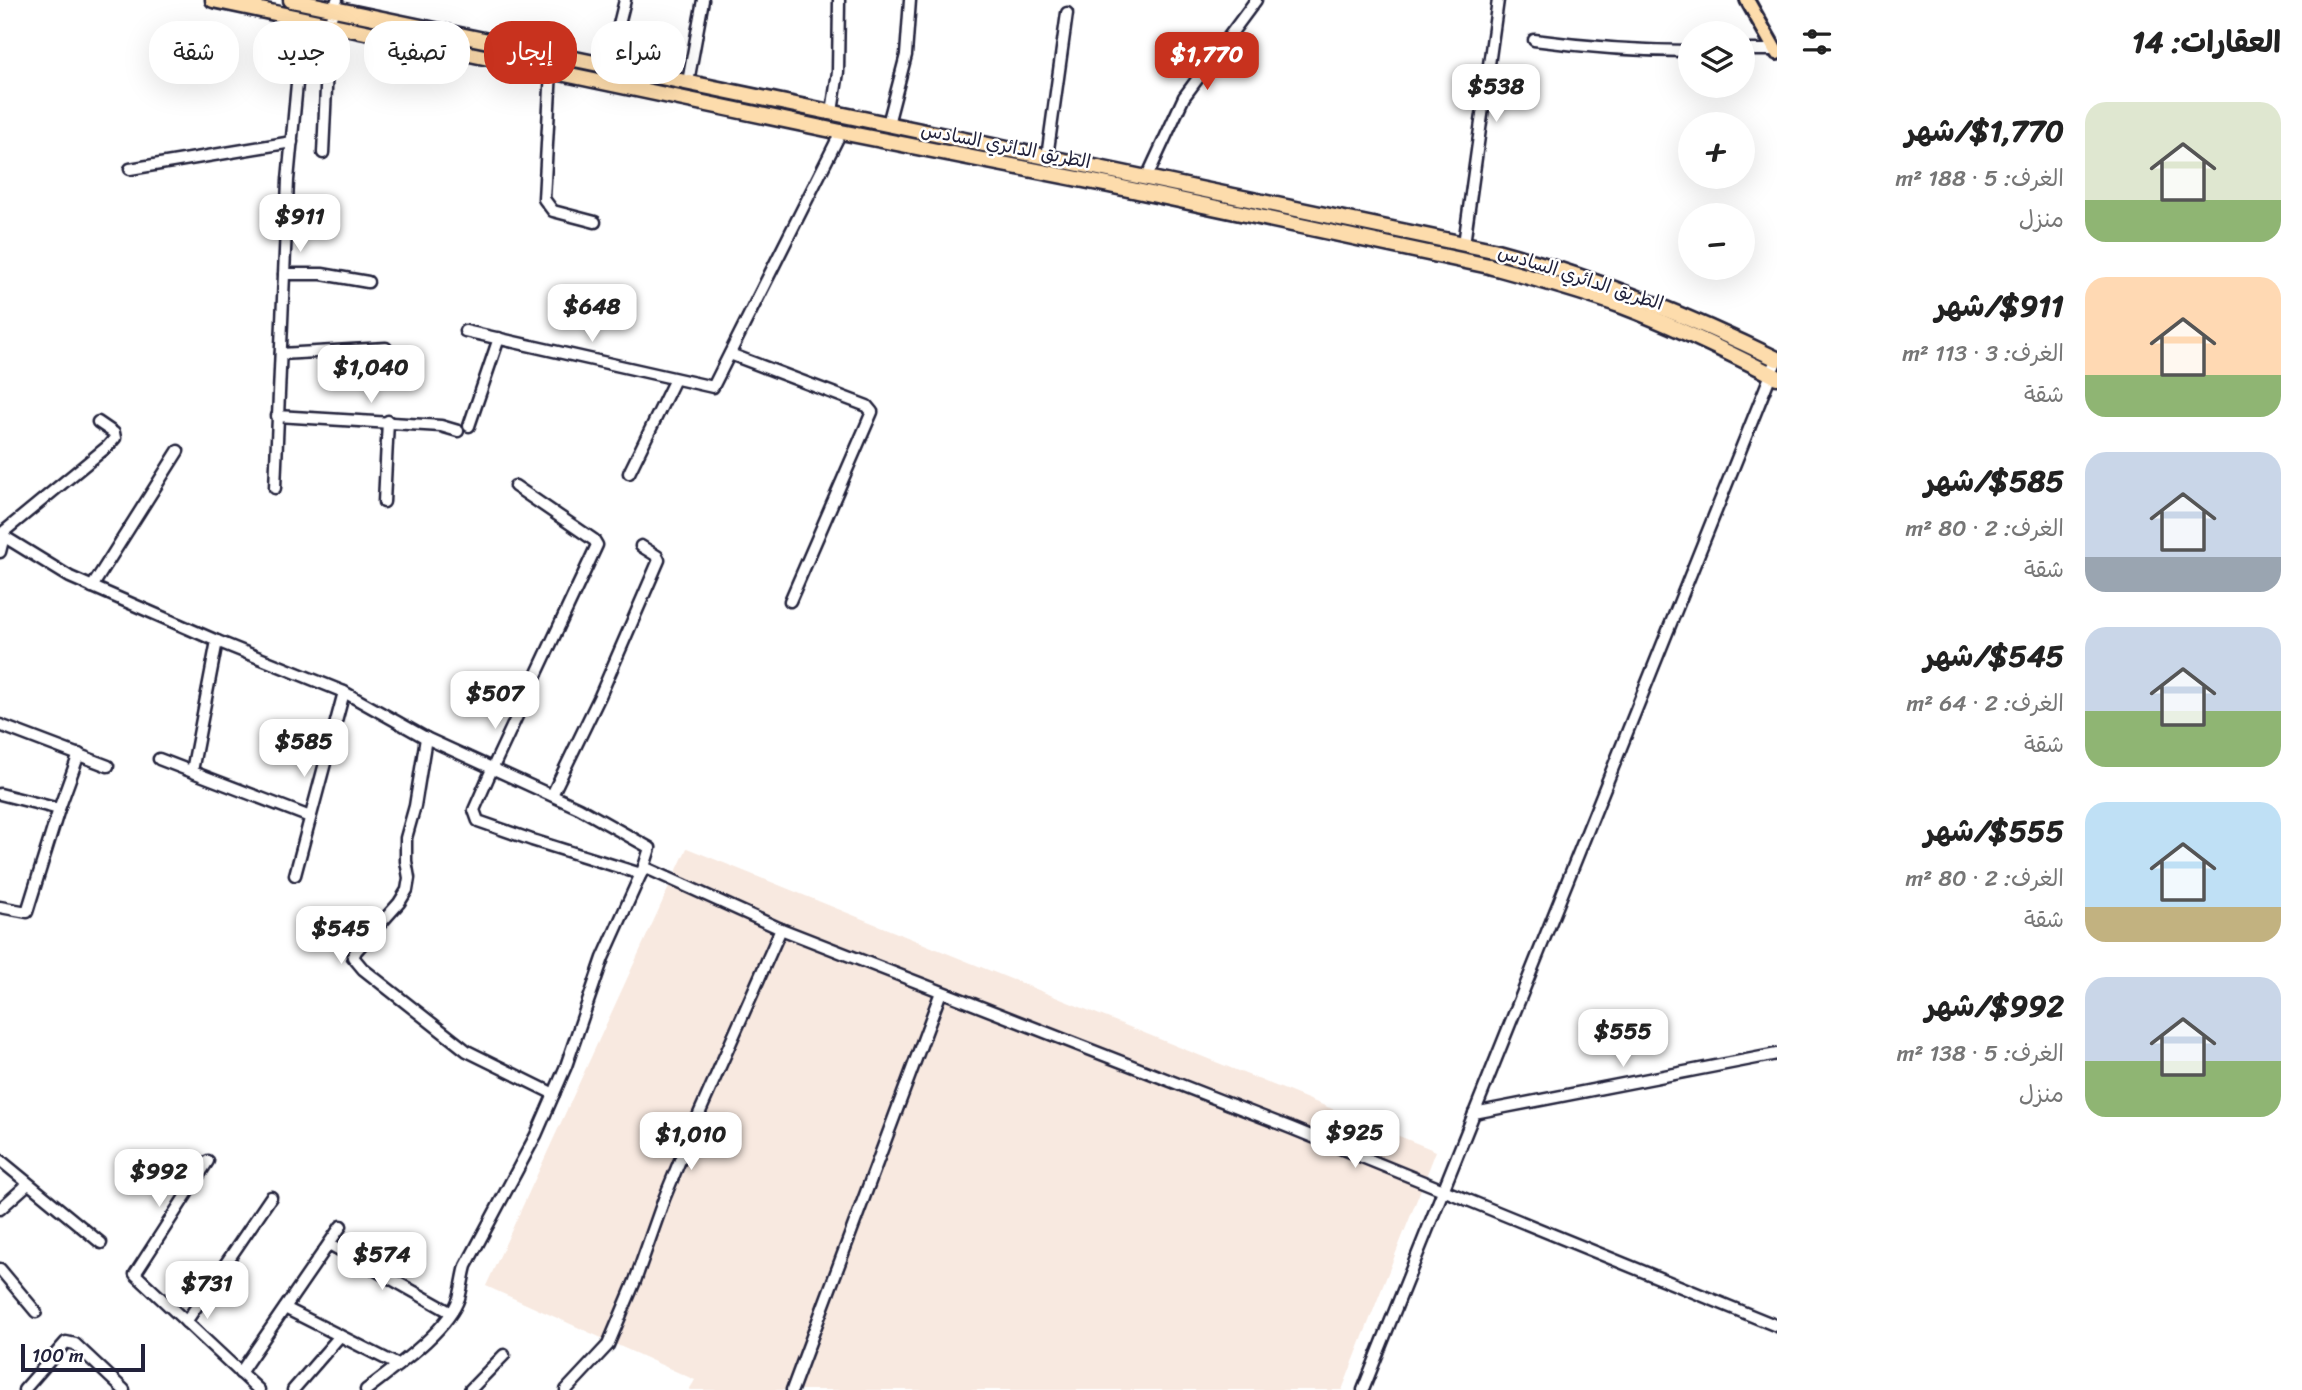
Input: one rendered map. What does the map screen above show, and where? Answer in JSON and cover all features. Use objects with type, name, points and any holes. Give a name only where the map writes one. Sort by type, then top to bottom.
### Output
[{"type":"highway","name":"الطريق الدائري السادس","points":[[213,0],[313,21]]},
{"type":"highway","name":"الطريق الدائري السادس","points":[[291,0],[336,5],[591,61]]},
{"type":"highway","name":"الطريق الدائري السادس","points":[[350,28],[484,56]]},
{"type":"highway","name":"الطريق الدائري السادس","points":[[577,76],[1489,266],[1549,282],[1643,315],[1773,375]]},
{"type":"highway","name":"الطريق الدائري السادس","points":[[688,82],[1493,250],[1564,270],[1649,300],[1777,359]]},
{"type":"highway","points":[[811,125],[814,108]]},
{"type":"highway","points":[[1489,266],[1493,250]]},
{"type":"highway","points":[[1643,315],[1649,300]]},
{"type":"main road","points":[[1747,0],[1776,52]]},
{"type":"street","points":[[620,21],[625,0]]},
{"type":"street","points":[[688,82],[704,0]]},
{"type":"street","points":[[832,112],[838,72],[839,0]]},
{"type":"street","points":[[888,124],[906,55],[911,0]]},
{"type":"street","points":[[1147,177],[1184,97],[1256,0]]},
{"type":"street","points":[[1464,244],[1498,0]]},
{"type":"street","points":[[1047,156],[1067,13]]},
{"type":"street","points":[[275,488],[284,274],[303,19]]},
{"type":"street","points":[[1534,40],[1598,48],[1678,51]]},
{"type":"street","points":[[1755,51],[1776,52]]},
{"type":"street","points":[[323,153],[326,84]]},
{"type":"street","points":[[550,84],[544,199],[553,211],[595,222]]},
{"type":"street","points":[[466,331],[713,387],[841,132]]},
{"type":"street","points":[[130,169],[292,142]]},
{"type":"street","points":[[284,274],[322,274],[368,282]]},
{"type":"street","points":[[469,426],[499,338]]},
{"type":"street","points":[[281,354],[386,348]]},
{"type":"street","points":[[730,354],[871,409],[871,417],[790,601]]},
{"type":"street","points":[[1363,1390],[1773,375],[1777,359]]},
{"type":"street","points":[[629,473],[675,379]]},
{"type":"street","points":[[277,416],[388,421],[441,426],[458,431]]},
{"type":"street","points":[[384,502],[388,421]]},
{"type":"street","points":[[0,552],[2,535],[115,438],[114,433],[99,422]]},
{"type":"street","points":[[92,587],[178,451]]},
{"type":"street","points":[[515,486],[594,540],[597,545],[474,810],[478,821],[532,841],[643,871],[781,929],[1291,1128],[1777,1326]]},
{"type":"street","points":[[2,535],[52,568],[217,641],[344,692],[426,738],[552,796],[649,846],[650,852],[643,871],[603,958],[554,1094],[536,1135],[466,1266],[460,1283],[459,1298],[444,1322],[422,1345],[366,1390]]},
{"type":"street","points":[[552,796],[600,696],[659,560],[641,546]]},
{"type":"street","points":[[192,771],[217,641]]},
{"type":"street","points":[[295,875],[344,692]]},
{"type":"street","points":[[0,724],[108,766]]},
{"type":"street","points":[[426,738],[407,838],[407,890],[353,957],[363,968],[467,1051],[554,1094]]},
{"type":"street","points":[[0,907],[27,912],[79,754]]},
{"type":"street","points":[[159,759],[310,817]]},
{"type":"street","points":[[0,794],[59,809]]},
{"type":"street","points":[[566,1390],[608,1345],[699,1114],[781,929]]},
{"type":"street","points":[[792,1390],[941,992]]},
{"type":"street","points":[[1474,1113],[1777,1054]]},
{"type":"street","points":[[0,1160],[100,1243]]},
{"type":"street","points":[[208,1161],[135,1274],[259,1390]]},
{"type":"street","points":[[0,1209],[28,1184]]},
{"type":"street","points":[[186,1322],[271,1197]]},
{"type":"street","points":[[240,1373],[341,1226]]},
{"type":"street","points":[[329,1244],[450,1312]]},
{"type":"street","points":[[0,1269],[36,1312]]},
{"type":"street","points":[[285,1308],[398,1364]]},
{"type":"street","points":[[293,1390],[340,1336]]},
{"type":"street","points":[[24,1390],[66,1342],[75,1344],[124,1390]]},
{"type":"street","points":[[470,1390],[504,1355]]},
{"type":"shaded area","points":[[687,848],[1436,1151],[1342,1390],[689,1390],[695,1380],[486,1286]]}]
